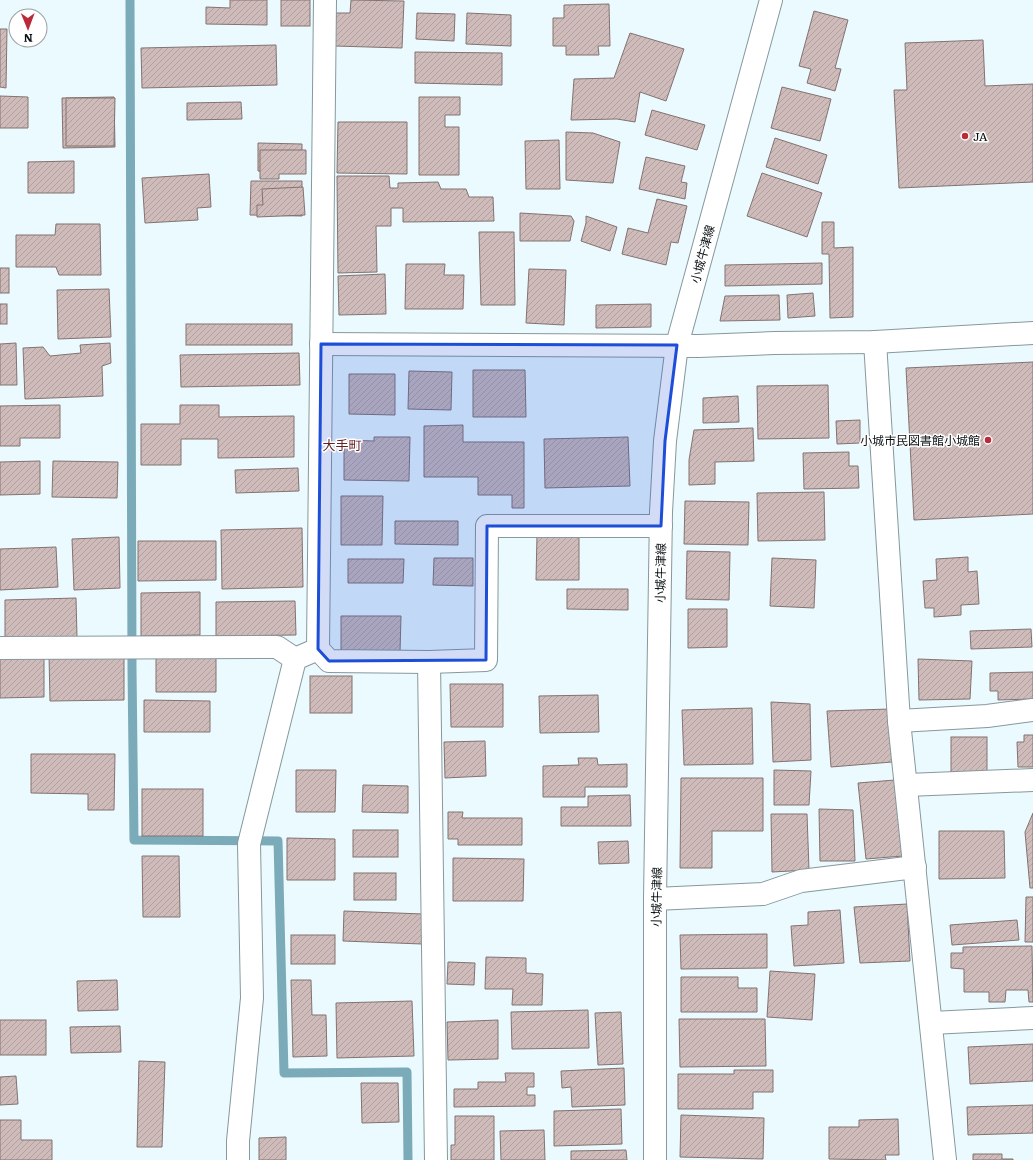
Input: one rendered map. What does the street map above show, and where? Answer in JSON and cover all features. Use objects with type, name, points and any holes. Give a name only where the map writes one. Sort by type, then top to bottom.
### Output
[{"type":"street","points":[[325,0],[318,649],[328,661],[428,662],[486,660],[487,526],[661,526]]},
{"type":"street","name":"小城牛津線","points":[[655,1160],[655,899],[661,526],[665,441],[677,345],[771,0]]},
{"type":"street","points":[[321,344],[699,346],[774,343],[875,342],[1033,333]]},
{"type":"street","points":[[875,342],[899,721],[945,1160]]},
{"type":"street","points":[[0,648],[277,647],[295,659]]},
{"type":"street","points":[[295,659],[318,649]]},
{"type":"street","points":[[238,1160],[238,1142],[252,998],[250,844],[295,659]]},
{"type":"street","points":[[428,662],[436,1160]]},
{"type":"street","points":[[899,721],[987,716],[1033,710]]},
{"type":"street","points":[[906,785],[1033,780]]},
{"type":"street","points":[[655,899],[763,894],[801,881],[915,867]]},
{"type":"street","points":[[931,1023],[1033,1018]]},
{"type":"highlighted area","points":[[321,344],[677,345],[665,441],[661,526],[487,526],[486,660],[329,661],[318,649]]},
{"type":"building","points":[[230,0],[267,0],[267,25],[206,24],[206,7],[230,8]]},
{"type":"building","points":[[281,0],[310,0],[310,26],[281,26]]},
{"type":"building","points":[[351,0],[404,1],[402,48],[335,46],[336,13],[350,13]]},
{"type":"building","points":[[609,4],[610,46],[598,46],[599,55],[566,55],[566,46],[553,46],[553,18],[564,18],[564,5]]},
{"type":"building","points":[[814,11],[848,20],[835,68],[841,69],[835,91],[807,83],[811,69],[799,66]]},
{"type":"building","points":[[417,13],[455,14],[454,41],[416,39]]},
{"type":"building","points":[[467,13],[511,15],[511,46],[466,44]]},
{"type":"building","points":[[0,29],[7,29],[6,88],[0,87]]},
{"type":"building","points":[[630,33],[684,49],[666,101],[640,92],[635,122],[617,119],[571,120],[574,79],[614,78]]},
{"type":"building","name":"JA","points":[[983,40],[985,86],[1033,84],[1033,182],[899,188],[894,90],[907,90],[905,43]]},
{"type":"building","points":[[276,45],[277,85],[142,88],[141,48]]},
{"type":"building","points":[[415,52],[502,53],[502,85],[415,83]]},
{"type":"building","points":[[782,87],[831,99],[820,141],[771,128]]},
{"type":"building","points":[[0,96],[28,97],[28,128],[0,128]]},
{"type":"building","points":[[114,97],[115,147],[63,148],[62,98]]},
{"type":"building","points":[[419,97],[460,97],[460,115],[445,115],[445,127],[459,127],[459,175],[419,175]]},
{"type":"building","points":[[66,98],[115,98],[114,146],[66,146]]},
{"type":"building","points":[[241,102],[242,119],[187,120],[187,103]]},
{"type":"building","points":[[652,110],[705,125],[697,150],[645,135]]},
{"type":"building","points":[[338,122],[407,122],[407,174],[337,173]]},
{"type":"building","points":[[566,132],[593,133],[620,142],[613,183],[566,180]]},
{"type":"building","points":[[775,138],[827,155],[818,184],[766,167]]},
{"type":"building","points":[[559,140],[560,189],[526,189],[525,141]]},
{"type":"building","points":[[258,143],[302,144],[302,172],[258,171]]},
{"type":"building","points":[[260,150],[306,150],[306,174],[279,174],[279,179],[260,179]]},
{"type":"building","points":[[646,157],[685,166],[681,182],[687,183],[685,199],[639,189]]},
{"type":"building","points":[[74,161],[74,193],[28,193],[28,162]]},
{"type":"building","points":[[762,173],[822,193],[807,237],[747,216]]},
{"type":"building","points":[[209,174],[211,207],[197,208],[198,220],[145,223],[142,178]]},
{"type":"building","points":[[337,176],[389,176],[390,188],[398,188],[398,183],[438,182],[441,189],[466,189],[469,197],[493,197],[494,221],[403,222],[403,208],[391,208],[391,226],[376,226],[377,272],[338,273]]},
{"type":"building","points":[[251,181],[302,181],[302,216],[250,215]]},
{"type":"building","points":[[303,187],[305,215],[257,217],[257,205],[263,205],[262,189]]},
{"type":"building","points":[[657,199],[687,206],[678,243],[671,242],[666,265],[622,254],[628,228],[648,233]]},
{"type":"building","points":[[520,213],[571,216],[574,221],[570,241],[520,241]]},
{"type":"building","points":[[586,216],[617,227],[610,251],[581,241],[586,223]]},
{"type":"building","points":[[822,222],[834,222],[834,248],[853,247],[853,317],[830,318],[829,254],[822,254]]},
{"type":"building","points":[[56,224],[100,224],[101,275],[59,275],[56,267],[16,267],[16,235],[55,235]]},
{"type":"building","points":[[479,232],[514,232],[515,305],[481,305]]},
{"type":"building","points":[[822,263],[822,284],[725,286],[725,265]]},
{"type":"building","points":[[406,264],[445,264],[444,275],[464,275],[463,309],[405,309]]},
{"type":"building","points":[[0,268],[9,268],[9,293],[0,293]]},
{"type":"building","points":[[529,269],[566,270],[564,325],[526,323]]},
{"type":"building","points":[[385,274],[386,314],[339,315],[338,276]]},
{"type":"building","points":[[109,289],[111,337],[58,339],[57,290]]},
{"type":"building","points":[[813,293],[815,316],[788,318],[787,295]]},
{"type":"building","points":[[779,295],[780,320],[720,321],[725,296]]},
{"type":"building","points":[[0,304],[7,304],[7,324],[0,324]]},
{"type":"building","points":[[651,304],[651,327],[596,328],[596,305]]},
{"type":"building","points":[[186,324],[292,324],[292,345],[186,345]]},
{"type":"building","points":[[16,343],[17,385],[0,385],[0,344]]},
{"type":"building","points":[[110,343],[111,363],[102,366],[103,396],[25,399],[23,348],[43,347],[50,356],[81,353],[80,345]]},
{"type":"building","points":[[299,353],[300,385],[181,387],[180,355]]},
{"type":"building","points":[[1033,362],[1033,514],[914,520],[906,368]]},
{"type":"building","points":[[473,370],[525,370],[526,417],[473,417]]},
{"type":"building","points":[[409,371],[452,372],[451,410],[408,409]]},
{"type":"building","points":[[349,374],[395,374],[395,415],[349,414]]},
{"type":"building","points":[[828,385],[829,438],[758,439],[757,386]]},
{"type":"building","points":[[738,396],[739,422],[703,423],[703,398]]},
{"type":"building","points":[[60,405],[60,438],[20,438],[20,446],[0,446],[0,406]]},
{"type":"building","points":[[180,405],[219,405],[219,417],[294,416],[294,457],[218,458],[218,439],[181,439],[181,465],[141,465],[141,424],[180,424]]},
{"type":"building","points":[[860,420],[860,443],[837,444],[836,421]]},
{"type":"building","points":[[463,425],[463,442],[524,442],[524,508],[512,508],[512,495],[478,495],[478,477],[424,477],[424,426]]},
{"type":"building","points":[[753,428],[754,461],[715,462],[715,484],[689,485],[689,460],[694,430]]},
{"type":"building","points":[[374,437],[410,437],[409,481],[344,480],[344,440],[374,441]]},
{"type":"building","points":[[628,437],[630,486],[545,488],[544,439]]},
{"type":"building","points":[[849,452],[849,466],[858,466],[859,488],[804,489],[803,453]]},
{"type":"building","points":[[40,461],[40,494],[0,495],[0,462]]},
{"type":"building","points":[[53,461],[118,462],[117,498],[52,497]]},
{"type":"building","points":[[298,468],[299,491],[236,493],[235,470]]},
{"type":"building","points":[[824,492],[825,540],[758,541],[757,493]]},
{"type":"building","points":[[341,496],[383,496],[382,545],[341,545]]},
{"type":"building","points":[[685,501],[749,502],[748,545],[684,544]]},
{"type":"building","points":[[395,521],[458,521],[458,545],[395,544]]},
{"type":"building","points":[[302,528],[303,587],[222,589],[221,530]]},
{"type":"building","points":[[537,535],[579,536],[579,580],[536,580]]},
{"type":"building","points":[[119,537],[120,588],[74,590],[72,539]]},
{"type":"building","points":[[138,541],[216,541],[216,580],[138,581]]},
{"type":"building","points":[[56,547],[58,587],[0,590],[0,549]]},
{"type":"building","points":[[687,551],[730,552],[729,600],[686,599]]},
{"type":"building","points":[[968,557],[968,572],[977,571],[979,604],[961,605],[961,615],[934,617],[934,608],[925,608],[923,581],[937,580],[936,559]]},
{"type":"building","points":[[434,558],[473,558],[473,586],[433,585]]},
{"type":"building","points":[[772,558],[816,560],[814,608],[770,606]]},
{"type":"building","points":[[348,559],[404,559],[403,583],[348,583]]},
{"type":"building","points":[[567,589],[628,589],[628,610],[567,609]]},
{"type":"building","points":[[200,592],[200,635],[141,636],[141,593]]},
{"type":"building","points":[[76,598],[77,637],[5,638],[5,600]]},
{"type":"building","points":[[295,601],[296,635],[216,636],[216,602]]},
{"type":"building","points":[[688,609],[727,609],[727,647],[688,648]]},
{"type":"building","points":[[341,616],[401,616],[400,652],[341,652]]},
{"type":"building","points":[[1031,629],[1032,647],[971,649],[970,631]]},
{"type":"building","points":[[0,654],[44,654],[44,697],[0,698]]},
{"type":"building","points":[[49,655],[124,655],[124,700],[50,701]]},
{"type":"building","points":[[156,656],[216,657],[216,692],[156,692]]},
{"type":"building","points":[[918,659],[972,661],[970,699],[919,700]]},
{"type":"building","points":[[1033,672],[1033,699],[998,700],[998,691],[990,691],[990,673]]},
{"type":"building","points":[[310,676],[352,676],[352,713],[310,713]]},
{"type":"building","points":[[450,684],[503,684],[503,727],[451,727]]},
{"type":"building","points":[[598,695],[599,732],[540,733],[539,696]]},
{"type":"building","points":[[144,700],[210,701],[210,732],[144,732]]},
{"type":"building","points":[[771,702],[810,704],[811,760],[773,762]]},
{"type":"building","points":[[752,708],[753,764],[684,765],[682,710]]},
{"type":"building","points":[[890,709],[892,762],[831,767],[827,711]]},
{"type":"building","points":[[1024,735],[1033,735],[1033,767],[1018,767],[1017,742],[1024,742]]},
{"type":"building","points":[[951,737],[987,737],[987,772],[951,772]]},
{"type":"building","points":[[485,741],[486,776],[445,778],[444,742]]},
{"type":"building","points":[[31,754],[115,754],[114,810],[88,810],[88,794],[31,793]]},
{"type":"building","points":[[578,758],[597,758],[598,765],[627,764],[627,787],[585,787],[585,797],[543,797],[543,766],[579,765]]},
{"type":"building","points":[[296,770],[336,770],[335,812],[296,812]]},
{"type":"building","points":[[774,770],[811,771],[809,805],[774,805]]},
{"type":"building","points":[[681,778],[763,778],[763,831],[712,831],[712,868],[680,868]]},
{"type":"building","points":[[895,780],[903,856],[866,859],[858,783]]},
{"type":"building","points":[[363,785],[408,786],[408,813],[362,812]]},
{"type":"building","points":[[142,789],[203,789],[203,836],[142,836]]},
{"type":"building","points":[[630,795],[631,826],[561,826],[561,807],[588,807],[588,796]]},
{"type":"building","points":[[819,809],[853,810],[855,861],[820,861]]},
{"type":"building","points":[[448,812],[463,812],[462,818],[522,818],[522,845],[458,845],[458,839],[448,839]]},
{"type":"building","points":[[1033,813],[1033,888],[1030,888],[1025,832]]},
{"type":"building","points":[[771,814],[807,814],[809,870],[772,872]]},
{"type":"building","points":[[353,830],[398,830],[398,857],[353,857]]},
{"type":"building","points":[[939,831],[1004,831],[1005,878],[939,879]]},
{"type":"building","points":[[287,838],[335,839],[335,880],[287,880]]},
{"type":"building","points":[[628,841],[629,863],[599,864],[598,842]]},
{"type":"building","points":[[142,856],[179,856],[180,917],[143,917]]},
{"type":"building","points":[[453,858],[524,859],[523,901],[453,901]]},
{"type":"building","points":[[354,873],[396,873],[396,900],[354,900]]},
{"type":"building","points":[[1026,897],[1033,897],[1033,942],[1025,942]]},
{"type":"building","points":[[907,904],[910,961],[860,963],[854,907]]},
{"type":"building","points":[[840,910],[844,963],[794,966],[791,926],[808,925],[808,912]]},
{"type":"building","points":[[344,911],[423,914],[422,944],[343,941]]},
{"type":"building","points":[[1017,920],[1019,940],[952,945],[950,925]]},
{"type":"building","points":[[767,934],[767,968],[681,969],[680,935]]},
{"type":"building","points":[[291,935],[335,935],[335,964],[291,964]]},
{"type":"building","points":[[1032,946],[1033,1002],[1029,1002],[1028,990],[1006,990],[1005,1002],[989,1002],[989,992],[964,992],[964,969],[951,968],[951,953],[963,953],[963,947]]},
{"type":"building","points":[[486,957],[526,958],[526,973],[543,974],[542,1005],[512,1005],[513,989],[485,989]]},
{"type":"building","points":[[448,962],[475,963],[474,985],[447,984]]},
{"type":"building","points":[[770,971],[815,974],[812,1020],[767,1017]]},
{"type":"building","points":[[681,977],[738,977],[738,988],[757,988],[757,1012],[681,1012]]},
{"type":"building","points":[[117,980],[118,1010],[78,1011],[77,981]]},
{"type":"building","points":[[291,980],[311,980],[312,1015],[326,1015],[327,1056],[293,1057]]},
{"type":"building","points":[[412,1001],[414,1056],[337,1058],[336,1003]]},
{"type":"building","points":[[588,1010],[589,1048],[512,1049],[511,1012]]},
{"type":"building","points":[[621,1012],[623,1064],[598,1065],[595,1013]]},
{"type":"building","points":[[679,1019],[765,1019],[766,1066],[680,1067]]},
{"type":"building","points":[[0,1020],[46,1020],[46,1055],[0,1055]]},
{"type":"building","points":[[498,1020],[498,1059],[448,1060],[447,1022]]},
{"type":"building","points":[[120,1026],[121,1052],[71,1053],[70,1027]]},
{"type":"building","points":[[1033,1044],[1033,1081],[970,1084],[968,1047]]},
{"type":"building","points":[[139,1061],[165,1062],[162,1147],[137,1147]]},
{"type":"building","points":[[624,1068],[625,1105],[572,1107],[571,1087],[562,1088],[561,1071]]},
{"type":"building","points":[[734,1070],[773,1070],[773,1092],[753,1092],[753,1109],[678,1109],[678,1074],[734,1074]]},
{"type":"building","points":[[505,1073],[534,1073],[534,1087],[527,1087],[527,1095],[535,1095],[535,1106],[454,1107],[454,1089],[478,1089],[478,1082],[506,1082]]},
{"type":"building","points":[[16,1076],[18,1104],[0,1105],[0,1077]]},
{"type":"building","points":[[361,1083],[398,1083],[399,1122],[362,1123]]},
{"type":"building","points":[[1033,1105],[1033,1133],[968,1135],[967,1107]]},
{"type":"building","points":[[621,1109],[622,1144],[554,1146],[554,1111]]},
{"type":"building","points":[[681,1115],[764,1118],[763,1159],[680,1157]]},
{"type":"building","points":[[455,1116],[494,1116],[494,1160],[451,1160],[451,1145],[455,1145]]},
{"type":"building","points":[[898,1119],[899,1155],[885,1155],[886,1160],[829,1159],[829,1127],[859,1127],[859,1120]]},
{"type":"building","points":[[0,1120],[21,1120],[21,1140],[52,1140],[52,1160],[0,1160]]},
{"type":"building","points":[[544,1130],[545,1160],[501,1160],[500,1131]]},
{"type":"building","points":[[286,1137],[286,1160],[259,1160],[259,1138]]},
{"type":"building","points":[[626,1150],[627,1160],[571,1160],[571,1151]]},
{"type":"building","points":[[973,1154],[1002,1154],[1002,1159],[1013,1160],[973,1160]]},
{"type":"waterway","points":[[130,0],[134,840],[278,841],[284,1073],[407,1072],[408,1160]]},
{"type":"place","name":"JA","points":[[965,136]]},
{"type":"place","name":"小城市民図書館小城館","points":[[988,440]]},
{"type":"district","name":"大手町","points":[[342,444]]}]
